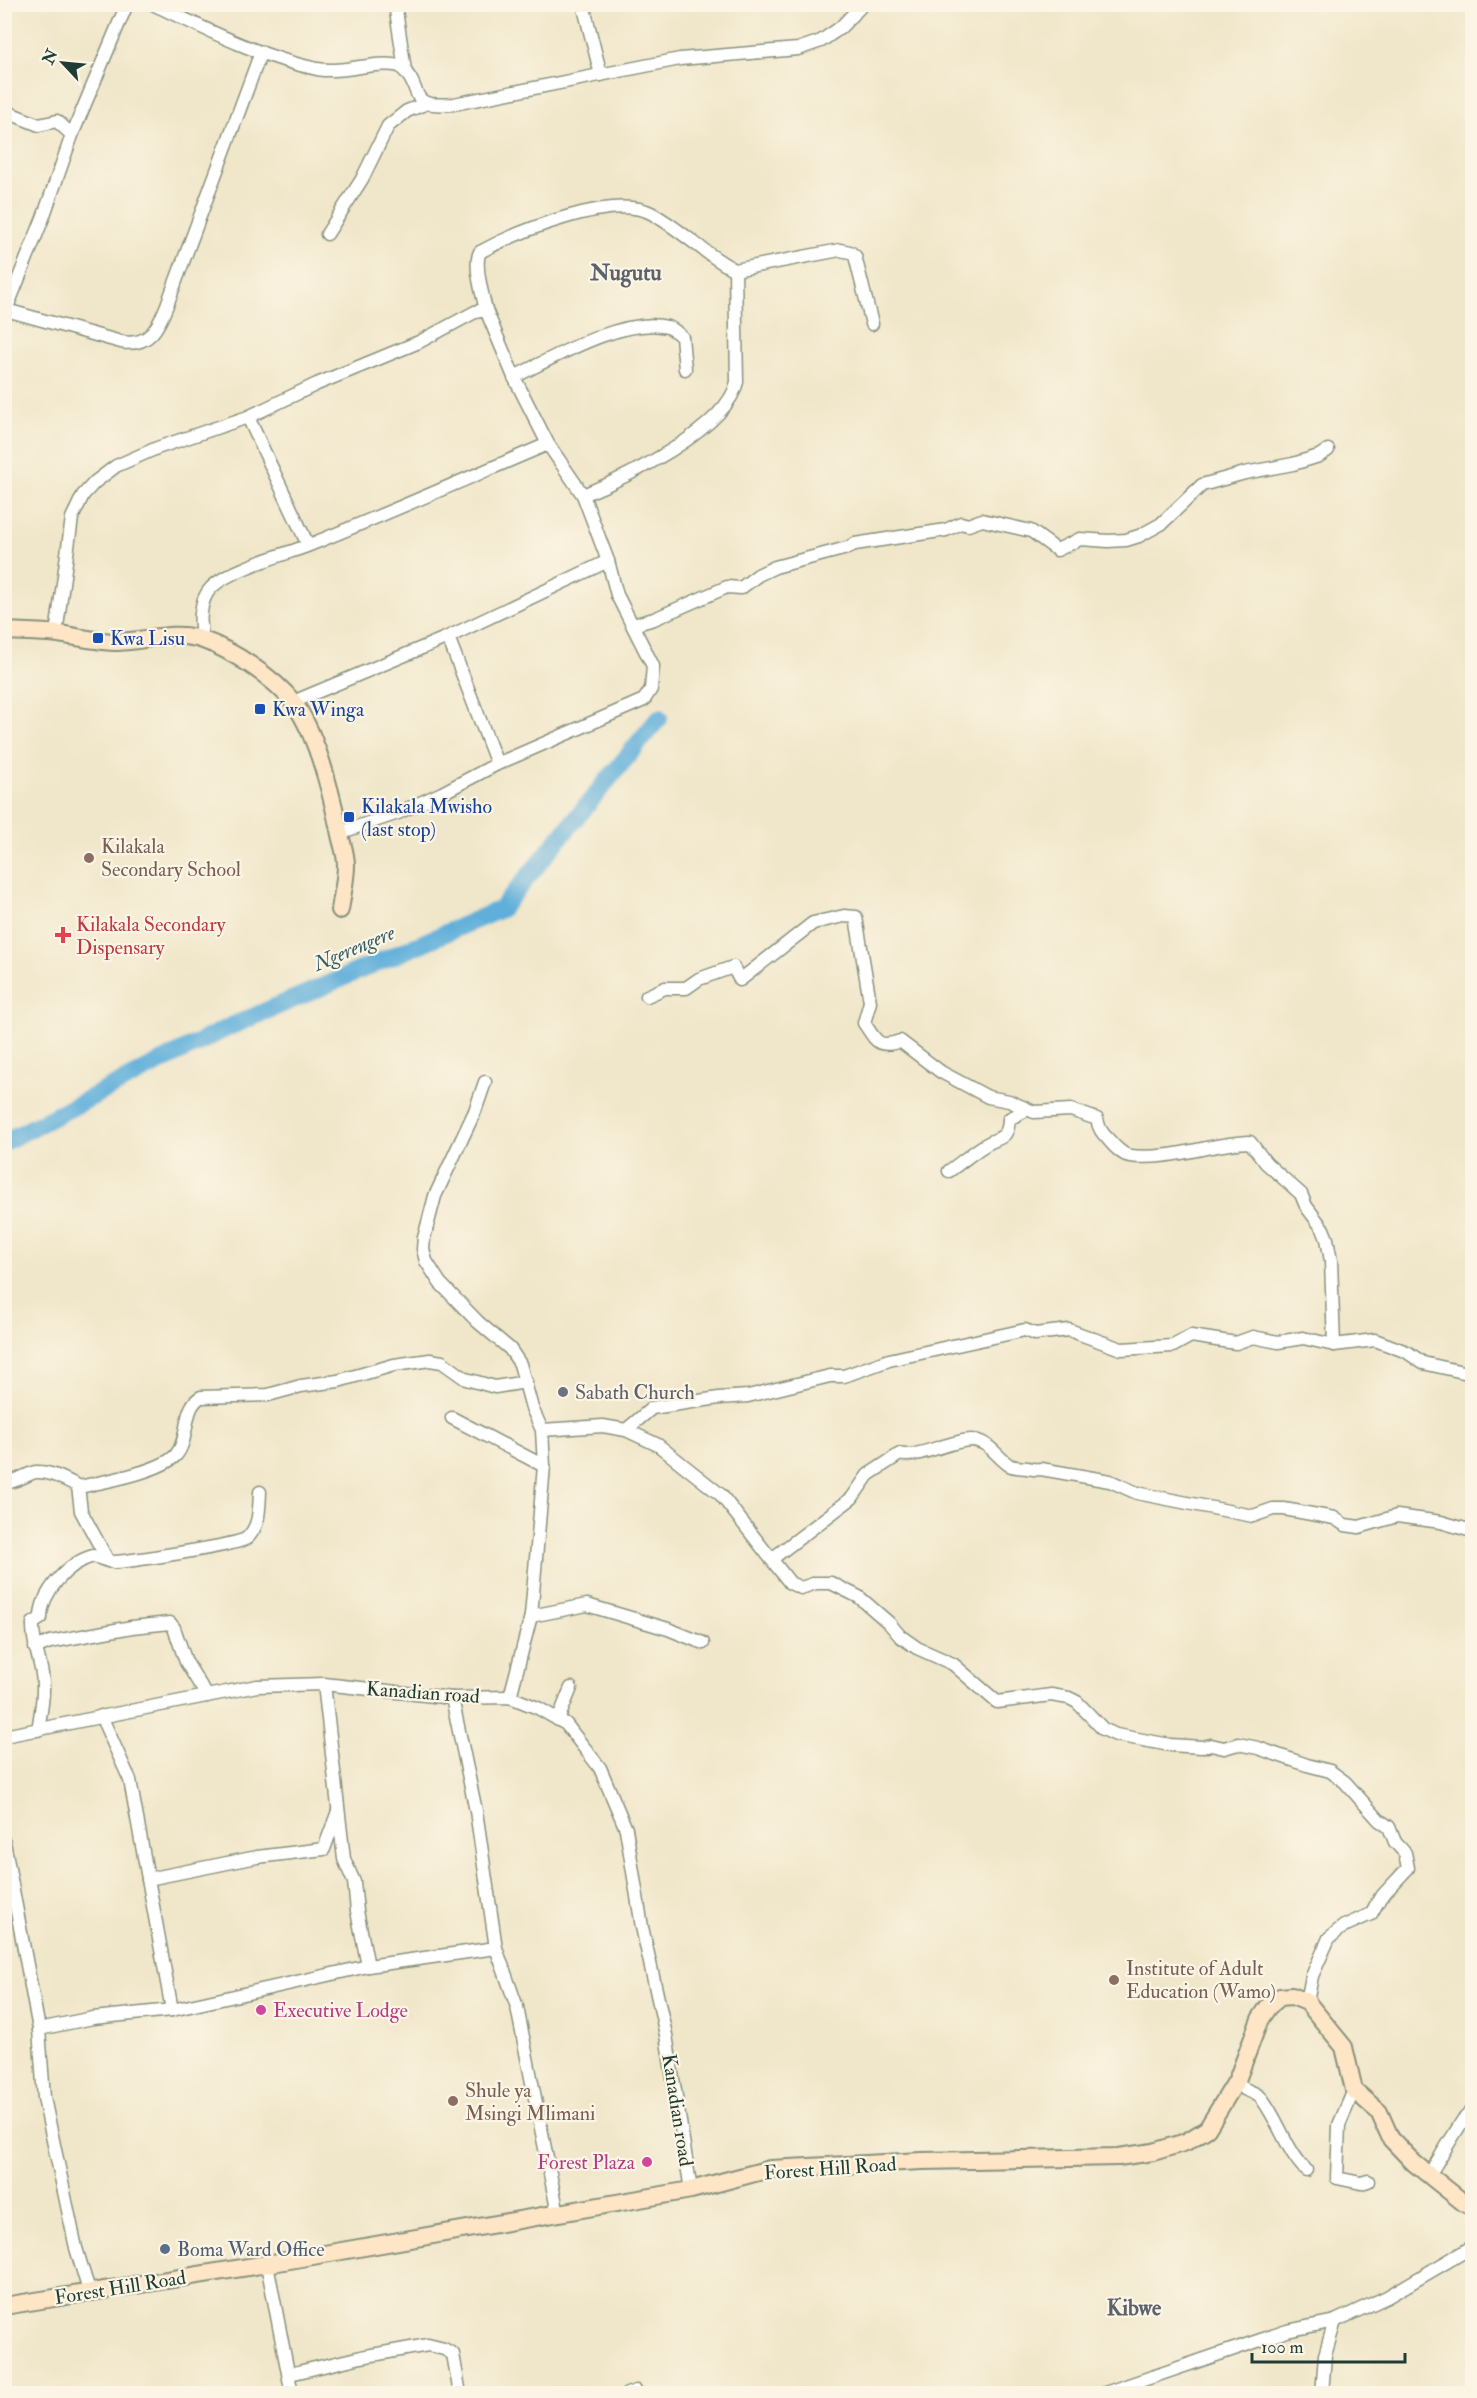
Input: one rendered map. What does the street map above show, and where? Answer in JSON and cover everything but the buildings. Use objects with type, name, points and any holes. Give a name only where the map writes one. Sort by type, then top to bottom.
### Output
[{"type":"street","points":[[128,4],[72,135],[43,218],[5,313],[121,342],[140,343],[148,338],[161,320],[261,52]]},
{"type":"street","points":[[153,4],[261,52],[318,69],[342,70],[393,64],[405,70]]},
{"type":"street","points":[[394,4],[405,70],[418,96],[425,104]]},
{"type":"street","points":[[583,4],[602,75]]},
{"type":"street","points":[[327,234],[363,179],[388,126],[407,111],[425,104],[454,104],[680,59],[798,49],[821,41],[840,28],[863,4]]},
{"type":"street","points":[[4,107],[7,112],[39,125],[57,121],[72,135]]},
{"type":"street","points":[[339,832],[398,813],[442,793],[497,764],[644,700],[651,689],[653,666],[617,595],[608,561],[583,495],[548,444],[514,376],[486,310],[480,280],[478,257],[480,252],[515,235],[576,214],[631,207],[651,214],[735,270],[840,250],[850,252],[855,256],[872,324]]},
{"type":"street","points":[[583,495],[615,482],[681,443],[705,426],[732,396],[737,382],[735,270]]},
{"type":"street","points":[[56,634],[72,518],[83,495],[94,482],[116,466],[157,448],[248,417],[317,384],[419,342],[475,312],[486,310]]},
{"type":"street","points":[[514,376],[617,329],[654,325],[669,327],[682,337],[685,369]]},
{"type":"street","points":[[248,417],[309,545]]},
{"type":"street","points":[[202,640],[201,611],[209,590],[226,577],[309,545],[548,444]]},
{"type":"street","points":[[633,625],[654,619],[727,587],[741,588],[758,575],[775,567],[847,549],[855,544],[946,530],[961,523],[968,525],[982,520],[1031,531],[1057,550],[1080,539],[1126,540],[1161,524],[1202,486],[1245,473],[1307,460],[1328,450]]},
{"type":"street","points":[[293,702],[448,637],[608,561]]},
{"type":"street","points":[[4,631],[56,634],[116,642],[173,634],[202,640],[248,664],[267,677],[293,702],[318,754],[335,805],[346,865],[339,910]]},
{"type":"street","points":[[448,637],[497,764]]},
{"type":"street","points":[[647,996],[665,988],[686,988],[699,979],[733,967],[740,980],[813,923],[844,916],[854,917],[857,920],[870,1002],[864,1023],[881,1045],[900,1041],[941,1072],[981,1094],[1009,1101],[1026,1110],[1047,1112],[1071,1110],[1097,1119],[1099,1129],[1117,1148],[1129,1156],[1154,1158],[1234,1142],[1250,1142],[1266,1163],[1301,1194],[1306,1206],[1323,1228],[1331,1260],[1334,1345]]},
{"type":"street","points":[[485,1082],[467,1131],[435,1196],[424,1238],[424,1254],[429,1268],[447,1291],[510,1349],[520,1364],[532,1408],[542,1430],[544,1466],[531,1616],[510,1697]]},
{"type":"street","points":[[949,1171],[985,1145],[1000,1140],[1008,1130],[1009,1119],[1026,1110]]},
{"type":"street","points":[[626,1430],[652,1408],[748,1396],[830,1376],[844,1376],[889,1360],[1025,1329],[1035,1335],[1069,1330],[1121,1348],[1173,1346],[1191,1336],[1236,1343],[1253,1337],[1278,1342],[1304,1338],[1334,1345],[1375,1340],[1407,1352],[1423,1363],[1473,1374]]},
{"type":"street","points":[[4,1483],[17,1482],[35,1472],[54,1475],[79,1487],[150,1469],[174,1457],[182,1442],[192,1406],[201,1397],[268,1395],[301,1386],[338,1381],[394,1365],[430,1360],[442,1362],[466,1379],[495,1387],[526,1382]]},
{"type":"street","points":[[453,1418],[544,1466]]},
{"type":"street","points":[[542,1430],[603,1426],[626,1430],[658,1445],[721,1495],[744,1526],[773,1558],[790,1583],[801,1588],[816,1582],[831,1583],[859,1597],[889,1623],[900,1636],[917,1648],[953,1664],[997,1702],[1051,1695],[1069,1698],[1077,1702],[1102,1729],[1116,1735],[1170,1746],[1211,1745],[1224,1748],[1238,1744],[1330,1771],[1345,1782],[1379,1820],[1389,1827],[1395,1842],[1405,1853],[1408,1868],[1380,1898],[1371,1914],[1344,1926],[1329,1938],[1312,1976],[1307,2002],[1344,2047],[1354,2090],[1379,2112],[1391,2139],[1414,2163],[1464,2203],[1473,2207]]},
{"type":"street","points":[[773,1558],[852,1498],[868,1474],[900,1454],[906,1457],[928,1452],[940,1446],[973,1440],[987,1445],[1007,1464],[1016,1467],[1110,1481],[1137,1493],[1192,1505],[1236,1511],[1253,1516],[1273,1509],[1284,1509],[1334,1518],[1345,1525],[1359,1527],[1397,1516],[1409,1517],[1473,1531]]},
{"type":"street","points":[[79,1487],[81,1511],[108,1561]]},
{"type":"street","points":[[38,1730],[43,1695],[33,1623],[41,1618],[44,1601],[56,1582],[74,1565],[88,1557],[93,1556],[115,1562],[206,1548],[248,1538],[258,1522],[260,1492]]},
{"type":"street","points":[[531,1616],[587,1605],[668,1629],[703,1643]]},
{"type":"street","points":[[35,1648],[51,1642],[132,1627],[170,1623],[174,1628],[186,1662],[207,1696]]},
{"type":"street","points":[[324,1683],[344,1859],[354,1882],[357,1911],[368,1966]]},
{"type":"street","name":"Kanadian road","points":[[4,1736],[257,1686],[324,1683],[452,1698],[510,1697],[558,1720],[572,1731],[600,1768],[626,1829],[642,1927],[666,2035],[691,2190]]},
{"type":"street","points":[[558,1720],[571,1688]]},
{"type":"street","points":[[452,1698],[476,1811],[496,1948],[517,2007],[558,2214]]},
{"type":"street","points":[[101,1716],[130,1780],[172,2010]]},
{"type":"street","points":[[324,1849],[339,1807]]},
{"type":"street","points":[[4,1842],[39,2029],[44,2098],[76,2248],[89,2291]]},
{"type":"street","points":[[148,1879],[257,1857],[324,1849],[344,1859]]},
{"type":"street","points":[[39,2029],[93,2018],[172,2010],[368,1966],[496,1948]]},
{"type":"street","name":"Forest Hill Road","points":[[4,2306],[558,2214],[691,2190],[770,2169],[922,2161],[1118,2157],[1153,2152],[1186,2142],[1205,2131],[1237,2080],[1260,2019],[1268,2007],[1280,1997],[1292,1996],[1307,2002]]},
{"type":"street","points":[[1237,2080],[1244,2090],[1260,2097],[1292,2153],[1306,2170]]},
{"type":"street","points":[[1354,2090],[1339,2125],[1337,2178],[1361,2183],[1368,2181]]},
{"type":"street","points":[[1430,2175],[1463,2120],[1473,2111]]},
{"type":"street","points":[[1102,2394],[1287,2331],[1335,2321],[1387,2297],[1473,2247]]},
{"type":"street","points":[[267,2264],[290,2374],[292,2394]]},
{"type":"street","points":[[1322,2394],[1325,2355],[1335,2321]]},
{"type":"street","points":[[290,2374],[361,2357],[428,2345],[453,2354],[460,2394]]},
{"type":"waterway","name":"Ngerengere","points":[[4,1142],[227,1028],[501,909],[659,718]]},
{"type":"place","name":"Kwa Lisu","points":[[98,638]]},
{"type":"place","name":"Kwa Winga","points":[[260,709]]},
{"type":"place","name":"Kilakala Mwisho (last stop)","points":[[349,817]]},
{"type":"place","name":"Kilakala Secondary School","points":[[89,858]]},
{"type":"place","name":"Kilakala Secondary Dispensary","points":[[63,935]]},
{"type":"place","name":"Sabath Church","points":[[563,1392]]},
{"type":"place","name":"Institute of Adult Education (Wamo)","points":[[1114,1980]]},
{"type":"place","name":"Executive Lodge","points":[[261,2010]]},
{"type":"place","name":"Shule ya Msingi Mlimani","points":[[453,2101]]},
{"type":"place","name":"Forest Plaza","points":[[647,2162]]},
{"type":"place","name":"Boma Ward Office","points":[[165,2249]]},
{"type":"district","name":"Nugutu","points":[[626,272]]},
{"type":"district","name":"Kibwe","points":[[1134,2307]]}]
